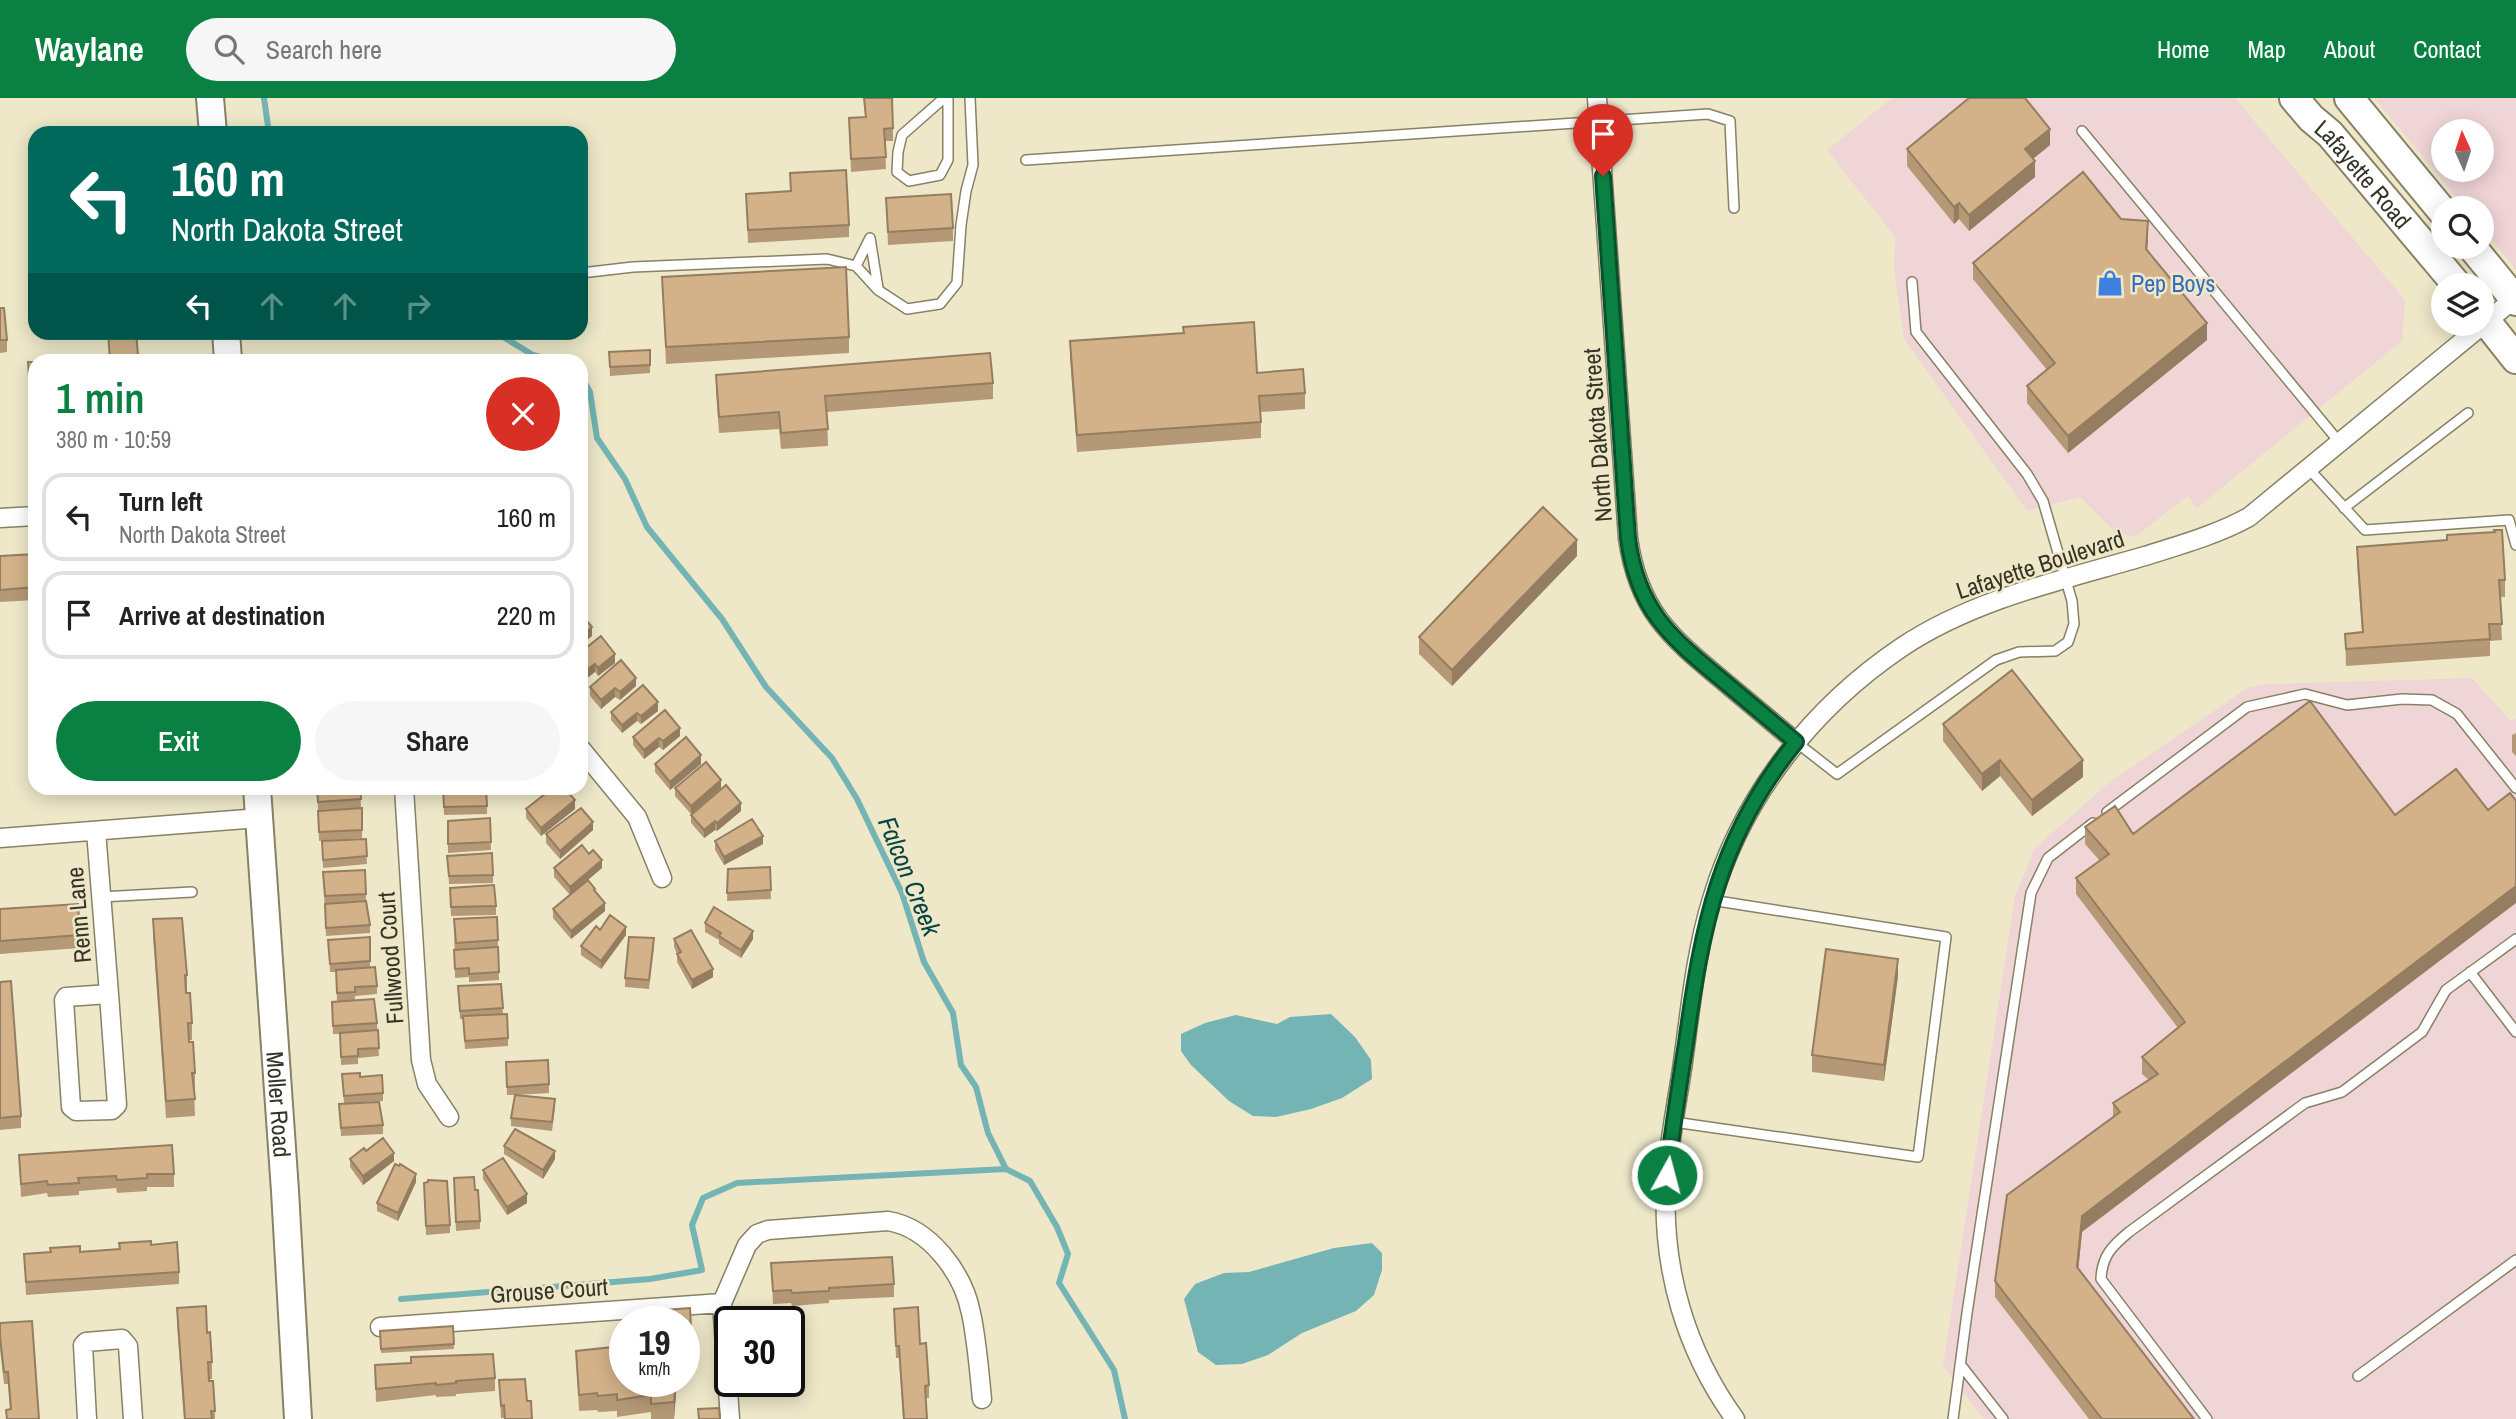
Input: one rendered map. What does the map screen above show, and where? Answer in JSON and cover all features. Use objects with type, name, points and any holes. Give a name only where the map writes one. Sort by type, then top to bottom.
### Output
[{"type":"main road","name":"Lafayette Road","points":[[2294,98],[2311,118],[2330,134],[2447,273]]},
{"type":"main road","name":"Lafayette Road","points":[[2349,98],[2431,197]]},
{"type":"main road","points":[[2482,259],[2516,299]]},
{"type":"main road","points":[[2494,332],[2516,359]]},
{"type":"street","points":[[210,98],[212,126]]},
{"type":"street","name":"North Dakota Street","points":[[1597,98],[1628,538],[1638,582],[1653,613],[1676,641],[1796,742]]},
{"type":"street","name":"Lafayette Boulevard","points":[[2494,313],[2516,299]]},
{"type":"street","name":"Lafayette Boulevard","points":[[1735,1419],[1701,1362],[1684,1318],[1673,1277],[1666,1211],[1667,1175],[1697,965],[1711,900],[1742,825],[1764,786],[1813,722],[1865,673],[1905,645],[1985,604],[2200,539],[2237,523],[2260,509],[2464,336]]},
{"type":"street","points":[[0,519],[28,517]]},
{"type":"street","points":[[588,758],[637,817],[662,878]]},
{"type":"street","name":"Moller Road","points":[[257,795],[298,1419]]},
{"type":"street","name":"Fullwood Court","points":[[404,795],[421,1060],[427,1084],[449,1117]]},
{"type":"street","name":"Renn Lane","points":[[0,838],[259,818]]},
{"type":"street","name":"Renn Lane","points":[[96,831],[109,994],[117,1105],[112,1110],[76,1111],[71,1107],[64,1000],[66,997],[109,994]]},
{"type":"street","points":[[730,1419],[722,1303],[747,1245],[763,1231],[888,1222],[905,1226],[928,1241],[953,1269],[968,1301],[982,1399]]},
{"type":"street","name":"Grouse Court","points":[[380,1327],[722,1303]]},
{"type":"street","points":[[87,1419],[83,1345],[86,1342],[122,1339],[128,1346],[134,1419]]},
{"type":"lane","points":[[946,98],[948,160],[940,175],[909,181],[897,172],[902,135],[946,98]]},
{"type":"lane","points":[[588,272],[633,267],[827,259],[856,266],[878,290],[907,309],[940,304],[957,283],[963,214],[974,164],[970,98]]},
{"type":"lane","points":[[1026,160],[1708,114],[1730,121],[1734,208]]},
{"type":"lane","points":[[2082,131],[2340,443]]},
{"type":"lane","points":[[856,266],[870,238],[878,290]]},
{"type":"lane","points":[[1796,742],[1837,774],[1996,660],[2019,652],[2055,650],[2068,642],[2074,624],[2072,601],[2043,501],[2027,474],[1916,332],[1912,282]]},
{"type":"lane","points":[[2344,508],[2468,413]]},
{"type":"lane","points":[[2308,468],[2365,530],[2509,520],[2516,545]]},
{"type":"lane","points":[[1953,1419],[2031,893],[2048,858],[2247,707],[2305,694],[2347,705],[2402,699],[2432,699],[2457,713],[2516,788]]},
{"type":"lane","points":[[101,897],[192,892]]},
{"type":"lane","points":[[1674,1122],[1918,1157],[1947,937],[1711,900]]},
{"type":"lane","points":[[2207,1419],[2101,1279],[2102,1262],[2129,1232],[2305,1102],[2342,1093],[2422,1032],[2446,990],[2516,939]]},
{"type":"lane","points":[[2470,972],[2516,1032]]},
{"type":"lane","points":[[2358,1376],[2516,1260]]},
{"type":"lane","points":[[1960,1364],[2003,1419]]},
{"type":"shaded area","points":[[1892,98],[2235,98],[2405,300],[2402,341],[2197,508],[2188,496],[2135,537],[2116,533],[2080,497],[2027,511],[1904,339],[1894,269],[1895,237],[1827,150]]},
{"type":"shaded area","points":[[2374,98],[2516,98],[2516,270],[2494,243],[2494,196],[2455,196],[2443,182],[2494,182],[2494,119],[2431,119],[2431,167]]},
{"type":"shaded area","points":[[2472,678],[2511,721],[2516,718],[2516,1419],[1984,1419],[1943,1366],[2015,896],[2035,848],[2111,781],[2249,687],[2268,684]]},
{"type":"water","points":[[1331,1014],[1355,1037],[1371,1060],[1372,1079],[1342,1098],[1311,1109],[1276,1117],[1253,1116],[1229,1101],[1191,1065],[1181,1051],[1181,1034],[1205,1023],[1236,1015],[1277,1024],[1290,1017]]},
{"type":"water","points":[[1372,1243],[1382,1253],[1382,1270],[1374,1295],[1356,1311],[1302,1333],[1268,1355],[1242,1364],[1216,1365],[1198,1352],[1184,1299],[1195,1284],[1224,1273],[1249,1272],[1334,1248]]},
{"type":"building","points":[[864,98],[892,98],[893,128],[884,129],[886,157],[851,159],[849,118],[866,117]]},
{"type":"building","points":[[1969,98],[2025,98],[2050,129],[2025,149],[2035,161],[1969,215],[1959,203],[1954,207],[1907,149]]},
{"type":"building","points":[[846,170],[849,225],[748,230],[746,194],[791,191],[790,173]]},
{"type":"building","points":[[2083,172],[2121,219],[2148,221],[2146,249],[2207,323],[2068,436],[2027,386],[2055,363],[1973,263]]},
{"type":"building","points":[[951,194],[953,228],[888,232],[886,198]]},
{"type":"building","points":[[846,267],[849,337],[666,347],[662,277]]},
{"type":"building","points":[[0,308],[4,308],[7,340],[0,340]]},
{"type":"building","points":[[1254,322],[1257,373],[1303,369],[1305,393],[1259,396],[1261,422],[1077,435],[1070,341],[1184,333],[1183,327]]},
{"type":"building","points":[[109,340],[137,340],[138,354],[110,354]]},
{"type":"building","points":[[650,350],[650,365],[610,367],[609,352]]},
{"type":"building","points":[[990,353],[993,383],[825,396],[828,429],[781,433],[779,412],[719,417],[716,375]]},
{"type":"building","points":[[1543,507],[1577,540],[1452,670],[1419,637]]},
{"type":"building","points":[[2494,530],[2502,530],[2505,580],[2499,580],[2502,624],[2489,624],[2490,639],[2346,649],[2345,634],[2363,632],[2357,547],[2447,540],[2447,535],[2495,532]]},
{"type":"building","points":[[28,554],[28,588],[0,590],[0,556]]},
{"type":"building","points":[[601,636],[615,654],[598,668],[595,664],[588,669],[588,646]]},
{"type":"building","points":[[621,660],[636,678],[620,692],[615,688],[601,700],[590,687]]},
{"type":"building","points":[[2012,670],[2083,760],[2032,800],[2000,760],[1982,774],[1943,724]]},
{"type":"building","points":[[643,685],[658,702],[641,716],[637,713],[622,725],[611,712]]},
{"type":"building","points":[[2310,701],[2395,815],[2456,769],[2488,810],[2510,793],[2516,801],[2516,886],[2082,1216],[2077,1267],[2194,1419],[2102,1419],[1995,1281],[2007,1195],[2120,1112],[2113,1103],[2158,1074],[2142,1057],[2185,1022],[2076,878],[2109,854],[2085,827],[2115,806],[2133,834]]},
{"type":"building","points":[[665,710],[680,728],[663,741],[659,738],[644,750],[633,737]]},
{"type":"building","points":[[686,737],[701,755],[670,782],[655,764]]},
{"type":"building","points":[[706,762],[721,780],[691,806],[675,788]]},
{"type":"building","points":[[726,785],[741,803],[704,830],[691,815]]},
{"type":"building","points":[[318,795],[361,795],[361,799],[318,802]]},
{"type":"building","points":[[443,795],[486,795],[487,806],[444,807]]},
{"type":"building","points":[[544,795],[570,795],[575,800],[541,828],[526,809]]},
{"type":"building","points":[[362,808],[362,830],[319,832],[318,811]]},
{"type":"building","points":[[581,808],[593,822],[560,851],[546,834]]},
{"type":"building","points":[[490,818],[491,842],[448,844],[448,821]]},
{"type":"building","points":[[752,819],[763,836],[724,857],[715,841]]},
{"type":"building","points":[[366,839],[367,856],[323,860],[322,841]]},
{"type":"building","points":[[582,845],[589,854],[593,850],[602,860],[570,887],[554,868]]},
{"type":"building","points":[[492,853],[493,875],[449,876],[447,856]]},
{"type":"building","points":[[770,867],[771,890],[727,893],[728,869]]},
{"type":"building","points":[[365,870],[366,894],[325,896],[323,872]]},
{"type":"building","points":[[588,880],[605,903],[571,931],[553,909]]},
{"type":"building","points":[[494,885],[496,906],[451,907],[450,888]]},
{"type":"building","points":[[366,901],[370,925],[326,928],[325,904]]},
{"type":"building","points":[[78,904],[80,935],[0,941],[0,909]]},
{"type":"building","points":[[714,907],[753,931],[741,950],[705,923]]},
{"type":"building","points":[[610,915],[626,927],[601,961],[581,946],[596,926],[600,930]]},
{"type":"building","points":[[497,917],[498,940],[456,943],[454,919]]},
{"type":"building","points":[[182,918],[186,993],[190,993],[192,1023],[188,1023],[189,1042],[193,1042],[195,1099],[166,1101],[153,919]]},
{"type":"building","points":[[691,930],[713,969],[692,980],[677,954],[681,952],[674,939]]},
{"type":"building","points":[[370,937],[370,961],[330,964],[328,940]]},
{"type":"building","points":[[629,937],[654,938],[649,980],[625,978]]},
{"type":"building","points":[[498,947],[499,972],[469,974],[469,968],[455,969],[454,950]]},
{"type":"building","points":[[1826,949],[1898,959],[1884,1065],[1812,1055]]},
{"type":"building","points":[[375,967],[377,986],[355,987],[355,992],[337,993],[336,970]]},
{"type":"building","points":[[11,981],[21,1116],[0,1118],[0,982]]},
{"type":"building","points":[[501,984],[503,1008],[460,1011],[458,986]]},
{"type":"building","points":[[374,999],[377,1023],[333,1026],[332,1002]]},
{"type":"building","points":[[507,1014],[508,1038],[465,1041],[463,1016]]},
{"type":"building","points":[[378,1030],[379,1048],[358,1049],[358,1056],[341,1057],[340,1033]]},
{"type":"building","points":[[548,1060],[549,1084],[507,1087],[506,1062]]},
{"type":"building","points":[[360,1073],[360,1077],[382,1075],[383,1093],[344,1096],[342,1074]]},
{"type":"building","points":[[515,1095],[555,1099],[552,1122],[511,1118]]},
{"type":"building","points":[[379,1102],[383,1125],[341,1128],[339,1104]]},
{"type":"building","points":[[515,1129],[555,1151],[543,1170],[504,1146]]},
{"type":"building","points":[[383,1138],[394,1153],[363,1176],[350,1159]]},
{"type":"building","points":[[172,1145],[174,1174],[147,1174],[147,1178],[117,1180],[116,1176],[78,1178],[79,1183],[48,1185],[47,1181],[21,1184],[19,1155]]},
{"type":"building","points":[[503,1158],[527,1194],[507,1207],[483,1170]]},
{"type":"building","points":[[395,1164],[400,1164],[416,1174],[398,1213],[377,1203]]},
{"type":"building","points":[[474,1177],[475,1190],[478,1190],[480,1221],[456,1222],[454,1178]]},
{"type":"building","points":[[428,1180],[447,1181],[450,1225],[426,1226],[424,1183]]},
{"type":"building","points":[[151,1241],[151,1245],[177,1242],[179,1272],[26,1282],[24,1254],[51,1252],[50,1248],[80,1246],[80,1252],[120,1249],[119,1243]]},
{"type":"building","points":[[892,1257],[894,1284],[829,1288],[829,1291],[773,1291],[771,1263]]},
{"type":"building","points":[[206,1306],[212,1362],[208,1362],[209,1381],[213,1381],[215,1411],[211,1411],[212,1419],[185,1419],[177,1308]]},
{"type":"building","points":[[918,1307],[920,1344],[926,1343],[929,1385],[925,1386],[927,1419],[904,1419],[894,1309]]},
{"type":"building","points":[[32,1321],[39,1419],[7,1419],[6,1410],[11,1409],[8,1372],[4,1372],[0,1323]]},
{"type":"building","points":[[453,1326],[454,1344],[381,1349],[380,1331]]},
{"type":"building","points":[[609,1347],[609,1395],[579,1395],[576,1351]]},
{"type":"building","points":[[493,1354],[495,1378],[376,1389],[375,1365],[411,1363],[411,1357]]},
{"type":"building","points":[[525,1379],[527,1401],[531,1401],[532,1419],[505,1419],[499,1380]]},
{"type":"building","points":[[651,1397],[674,1397],[674,1402],[651,1404]]},
{"type":"building","points":[[719,1408],[720,1419],[699,1419],[698,1409]]},
{"type":"waterway","name":"Falcon Creek","points":[[264,98],[268,126]]},
{"type":"waterway","name":"Falcon Creek","points":[[508,340],[531,354]]},
{"type":"waterway","name":"Falcon Creek","points":[[588,388],[597,438],[625,479],[647,527],[722,619],[766,687],[832,758],[857,799],[902,893],[924,962],[953,1013],[961,1065],[976,1087],[988,1133],[1006,1169],[1030,1181],[1057,1227],[1068,1254],[1059,1283],[1114,1370],[1125,1419]]},
{"type":"waterway","points":[[401,1299],[650,1279],[702,1270],[692,1225],[703,1198],[737,1183],[1006,1169]]},
{"type":"place","name":"Pep Boys","points":[[2110,283]]},
{"type":"route","points":[[1603,176],[1628,538],[1638,582],[1653,613],[1676,641],[1796,742],[1764,786],[1742,825],[1711,900],[1697,965],[1667,1175]]}]
